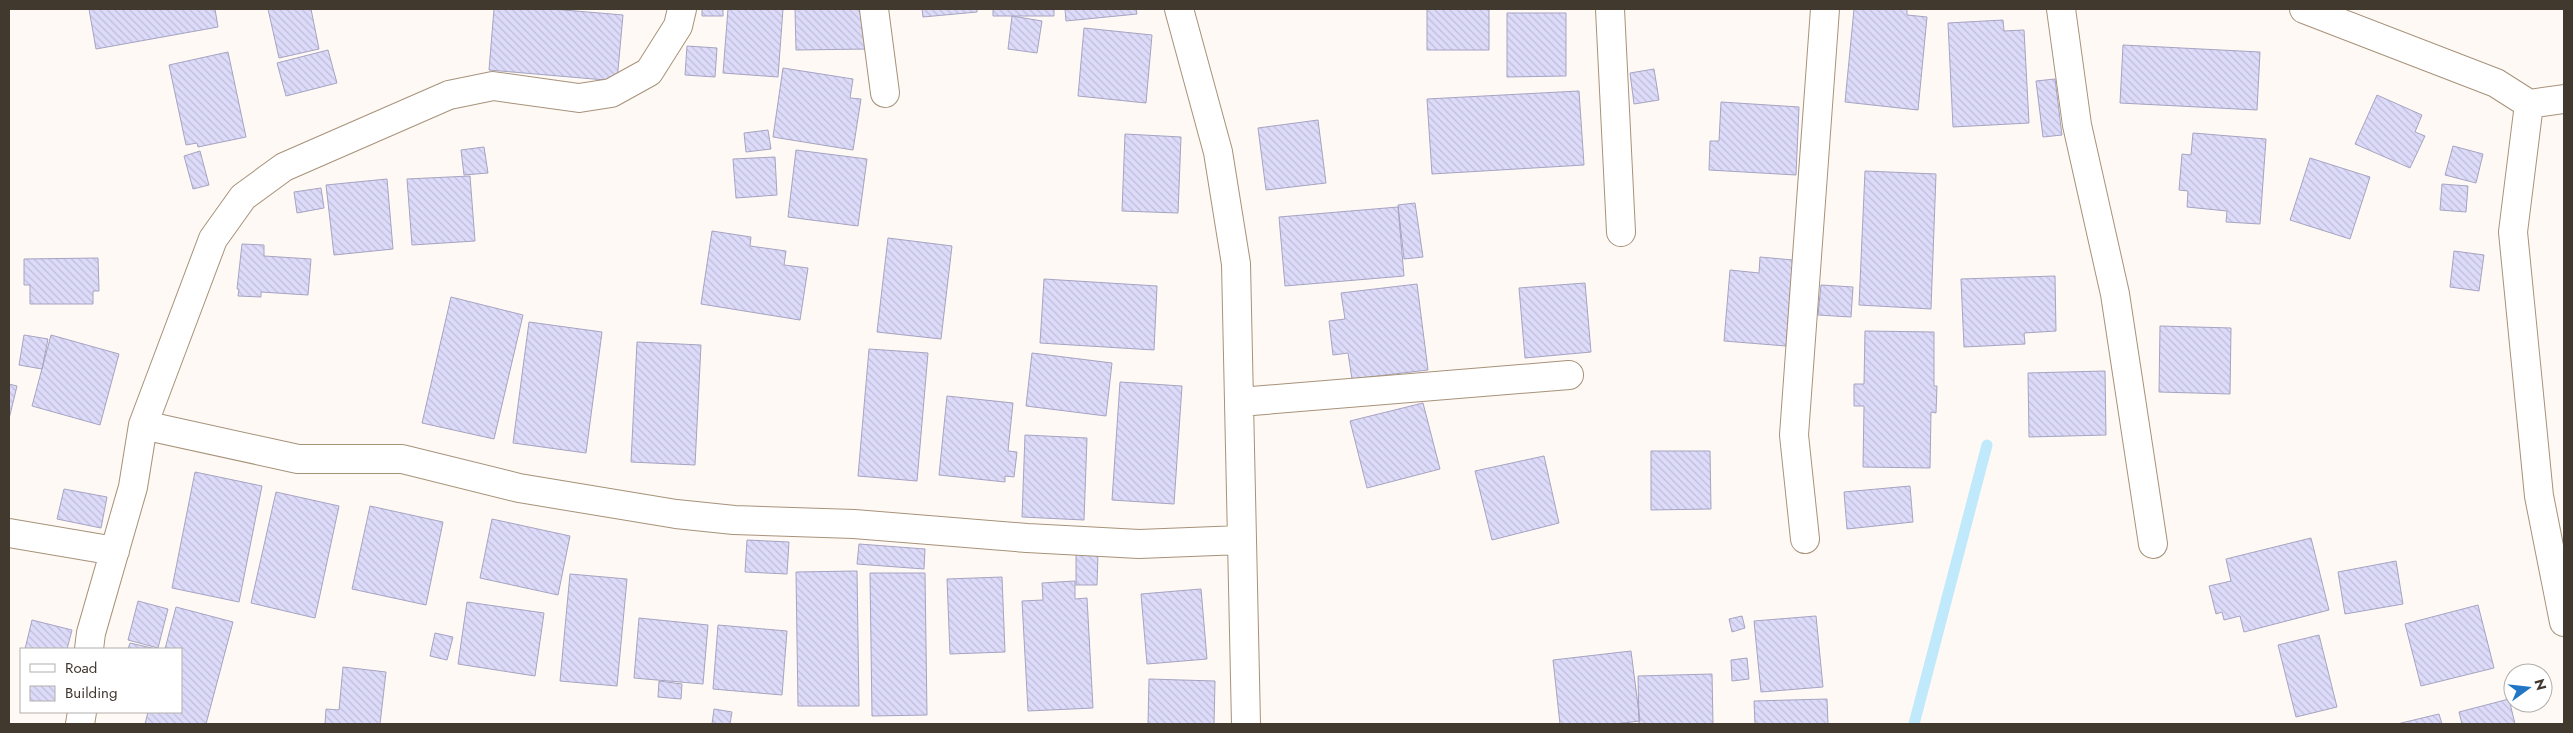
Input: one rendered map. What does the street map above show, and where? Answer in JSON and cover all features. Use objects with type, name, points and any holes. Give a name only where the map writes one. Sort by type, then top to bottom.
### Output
[{"type":"street","points":[[89,648],[114,551],[133,487],[144,425],[213,240],[243,197],[284,167],[449,95],[493,86],[579,98],[611,93],[649,72],[678,26],[682,9]]},
{"type":"street","points":[[874,9],[885,93]]},
{"type":"street","points":[[1179,9],[1218,152],[1236,264],[1246,724]]},
{"type":"street","points":[[1610,9],[1621,232]]},
{"type":"street","points":[[1805,539],[1794,435],[1825,9]]},
{"type":"street","points":[[2061,9],[2077,125],[2115,294],[2152,544]]},
{"type":"street","points":[[2304,9],[2496,83],[2528,104],[2564,99]]},
{"type":"street","points":[[2528,104],[2513,232],[2539,496],[2564,622]]},
{"type":"street","points":[[1240,402],[1569,375]]},
{"type":"street","points":[[144,425],[298,459],[402,459],[519,488],[676,514],[734,520],[854,524],[1027,538],[1139,544],[1241,540]]},
{"type":"street","points":[[9,532],[114,551]]},
{"type":"building","points":[[89,9],[215,9],[218,27],[96,49]]},
{"type":"building","points":[[268,9],[311,9],[319,49],[279,58]]},
{"type":"building","points":[[494,9],[552,9],[623,15],[617,81],[489,70]]},
{"type":"building","points":[[702,9],[723,9],[723,16],[702,16]]},
{"type":"building","points":[[728,9],[783,9],[778,77],[723,73]]},
{"type":"building","points":[[795,9],[866,9],[867,49],[796,50]]},
{"type":"building","points":[[922,9],[977,9],[977,12],[923,17]]},
{"type":"building","points":[[993,9],[1054,9],[1054,16],[993,16]]},
{"type":"building","points":[[1065,9],[1136,9],[1137,14],[1066,21]]},
{"type":"building","points":[[1427,9],[1489,9],[1489,50],[1427,50]]},
{"type":"building","points":[[1854,9],[1907,9],[1907,15],[1927,17],[1918,110],[1845,102]]},
{"type":"building","points":[[1507,13],[1566,13],[1566,76],[1507,77]]},
{"type":"building","points":[[1012,16],[1042,21],[1037,53],[1008,49]]},
{"type":"building","points":[[2003,20],[2004,31],[2024,30],[2029,123],[1953,127],[1948,23]]},
{"type":"building","points":[[1084,28],[1152,35],[1146,103],[1078,96]]},
{"type":"building","points":[[2123,45],[2260,52],[2257,110],[2120,103]]},
{"type":"building","points":[[687,46],[717,48],[715,77],[685,75]]},
{"type":"building","points":[[328,50],[337,83],[286,96],[277,63]]},
{"type":"building","points":[[228,52],[246,137],[198,147],[197,143],[186,145],[169,65]]},
{"type":"building","points":[[783,68],[853,79],[850,98],[861,99],[853,150],[773,137]]},
{"type":"building","points":[[1654,69],[1659,100],[1634,104],[1630,73]]},
{"type":"building","points":[[2055,79],[2062,135],[2043,137],[2036,81]]},
{"type":"building","points":[[1579,91],[1584,165],[1432,174],[1427,99]]},
{"type":"building","points":[[2377,95],[2422,115],[2415,132],[2425,136],[2410,168],[2355,144]]},
{"type":"building","points":[[1721,102],[1799,107],[1796,175],[1709,170],[1710,141],[1719,141]]},
{"type":"building","points":[[1318,120],[1326,183],[1266,190],[1258,128]]},
{"type":"building","points":[[768,130],[771,149],[746,152],[744,133]]},
{"type":"building","points":[[2193,133],[2266,139],[2260,224],[2226,222],[2227,211],[2187,207],[2188,191],[2179,190],[2182,154],[2191,155]]},
{"type":"building","points":[[1125,134],[1181,137],[1178,213],[1122,211]]},
{"type":"building","points":[[2453,146],[2483,154],[2476,183],[2445,175]]},
{"type":"building","points":[[484,147],[488,173],[464,175],[461,150]]},
{"type":"building","points":[[796,150],[867,159],[858,226],[788,217]]},
{"type":"building","points":[[200,151],[209,185],[193,189],[184,156]]},
{"type":"building","points":[[775,157],[777,195],[736,198],[733,159]]},
{"type":"building","points":[[2310,158],[2370,177],[2350,239],[2290,220]]},
{"type":"building","points":[[1865,171],[1936,174],[1931,309],[1859,305]]},
{"type":"building","points":[[470,176],[475,241],[412,245],[407,179]]},
{"type":"building","points":[[387,179],[393,249],[334,255],[326,185]]},
{"type":"building","points":[[2442,184],[2468,186],[2466,212],[2440,210]]},
{"type":"building","points":[[321,188],[324,208],[297,213],[294,192]]},
{"type":"building","points":[[1415,203],[1423,257],[1404,259],[1398,205]]},
{"type":"building","points":[[1398,207],[1404,276],[1285,286],[1279,217]]},
{"type":"building","points":[[712,231],[751,237],[750,246],[786,251],[784,265],[808,268],[800,320],[701,304]]},
{"type":"building","points":[[888,238],[952,246],[941,339],[877,332]]},
{"type":"building","points":[[242,244],[264,245],[264,256],[311,259],[308,295],[261,292],[261,297],[238,296],[239,289],[237,289]]},
{"type":"building","points":[[2454,251],[2484,255],[2479,291],[2450,287]]},
{"type":"building","points":[[1760,257],[1793,260],[1786,346],[1724,341],[1730,270],[1759,273]]},
{"type":"building","points":[[98,258],[99,291],[93,291],[93,304],[30,304],[30,285],[24,285],[24,259]]},
{"type":"building","points":[[2055,276],[2056,331],[2024,333],[2025,344],[1964,347],[1961,279]]},
{"type":"building","points":[[1044,279],[1157,286],[1154,350],[1040,343]]},
{"type":"building","points":[[1585,283],[1591,352],[1525,358],[1519,288]]},
{"type":"building","points":[[1417,284],[1428,370],[1352,379],[1348,353],[1333,355],[1329,321],[1345,319],[1341,293]]},
{"type":"building","points":[[1821,285],[1853,287],[1851,317],[1818,315]]},
{"type":"building","points":[[451,297],[523,315],[494,439],[422,423]]},
{"type":"building","points":[[529,322],[602,332],[586,453],[513,443]]},
{"type":"building","points":[[2160,326],[2231,328],[2230,394],[2159,392]]},
{"type":"building","points":[[1865,331],[1934,332],[1934,386],[1937,386],[1936,413],[1931,412],[1930,468],[1863,467],[1864,406],[1854,406],[1854,384],[1864,384]]},
{"type":"building","points":[[24,335],[48,339],[42,369],[19,365]]},
{"type":"building","points":[[51,335],[119,354],[100,425],[32,406]]},
{"type":"building","points":[[637,342],[701,345],[695,465],[631,462]]},
{"type":"building","points":[[869,349],[928,353],[917,481],[858,476]]},
{"type":"building","points":[[1032,353],[1112,363],[1106,416],[1026,406]]},
{"type":"building","points":[[2105,371],[2106,435],[2029,437],[2028,373]]},
{"type":"building","points":[[1120,382],[1182,386],[1174,504],[1112,500]]},
{"type":"building","points":[[9,384],[17,386],[9,419]]},
{"type":"building","points":[[947,396],[1013,403],[1008,451],[1017,452],[1014,477],[1005,476],[1005,482],[939,475]]},
{"type":"building","points":[[1423,403],[1440,469],[1367,488],[1350,421]]},
{"type":"building","points":[[1025,435],[1087,438],[1084,520],[1022,517]]},
{"type":"building","points":[[1651,451],[1710,451],[1711,509],[1651,510]]},
{"type":"building","points":[[1544,456],[1559,523],[1492,540],[1475,471]]},
{"type":"building","points":[[195,472],[262,486],[239,602],[172,588]]},
{"type":"building","points":[[1910,486],[1913,522],[1847,529],[1844,492]]},
{"type":"building","points":[[64,489],[107,497],[101,528],[57,519]]},
{"type":"building","points":[[276,492],[339,506],[315,618],[251,603]]},
{"type":"building","points":[[370,506],[443,522],[426,605],[352,589]]},
{"type":"building","points":[[492,519],[570,536],[558,595],[480,578]]},
{"type":"building","points":[[2311,538],[2329,610],[2244,632],[2240,616],[2224,620],[2222,612],[2216,614],[2209,586],[2231,581],[2226,559]]},
{"type":"building","points":[[747,540],[789,542],[787,574],[745,572]]},
{"type":"building","points":[[859,544],[925,549],[924,569],[857,564]]},
{"type":"building","points":[[1076,553],[1098,553],[1097,585],[1076,585]]},
{"type":"building","points":[[2396,561],[2403,604],[2345,614],[2338,572]]},
{"type":"building","points":[[857,571],[859,706],[798,706],[796,572]]},
{"type":"building","points":[[870,573],[925,573],[927,715],[872,716]]},
{"type":"building","points":[[570,574],[627,579],[617,686],[560,681]]},
{"type":"building","points":[[1002,577],[1005,652],[950,654],[947,579]]},
{"type":"building","points":[[1075,581],[1075,599],[1087,598],[1093,708],[1028,711],[1022,601],[1043,600],[1042,583]]},
{"type":"building","points":[[1201,589],[1207,659],[1147,664],[1141,594]]},
{"type":"building","points":[[138,601],[168,609],[158,648],[128,640]]},
{"type":"building","points":[[467,602],[544,613],[535,676],[458,664]]},
{"type":"building","points":[[2478,605],[2494,668],[2421,686],[2405,624]]},
{"type":"building","points":[[176,607],[233,622],[206,724],[145,724],[148,713],[182,713],[182,648],[165,648]]},
{"type":"building","points":[[1742,616],[1745,628],[1732,632],[1729,619]]},
{"type":"building","points":[[1816,616],[1823,687],[1761,692],[1754,621]]},
{"type":"building","points":[[639,618],[708,625],[703,684],[634,678]]},
{"type":"building","points":[[32,620],[72,630],[67,648],[25,648]]},
{"type":"building","points":[[718,625],[787,631],[782,695],[713,689]]},
{"type":"building","points":[[435,633],[453,637],[447,660],[430,656]]},
{"type":"building","points":[[2319,635],[2337,707],[2296,717],[2278,645]]},
{"type":"building","points":[[130,643],[152,648],[128,648]]},
{"type":"building","points":[[1631,651],[1640,721],[1615,724],[1560,724],[1553,660]]},
{"type":"building","points":[[1747,658],[1749,679],[1732,681],[1731,660]]},
{"type":"building","points":[[343,667],[386,672],[380,724],[325,724],[326,709],[339,710]]},
{"type":"building","points":[[1712,674],[1713,724],[1639,724],[1638,676]]},
{"type":"building","points":[[1149,679],[1215,681],[1214,724],[1148,724]]},
{"type":"building","points":[[659,681],[682,684],[681,699],[658,697]]},
{"type":"building","points":[[1827,699],[1828,724],[1755,724],[1754,701]]},
{"type":"building","points":[[2503,701],[2503,713],[2512,713],[2515,724],[2462,724],[2459,712]]},
{"type":"building","points":[[714,709],[732,712],[730,724],[712,724]]},
{"type":"building","points":[[2439,714],[2442,724],[2397,724]]},
{"type":"waterway","points":[[1914,724],[1987,445]]}]
